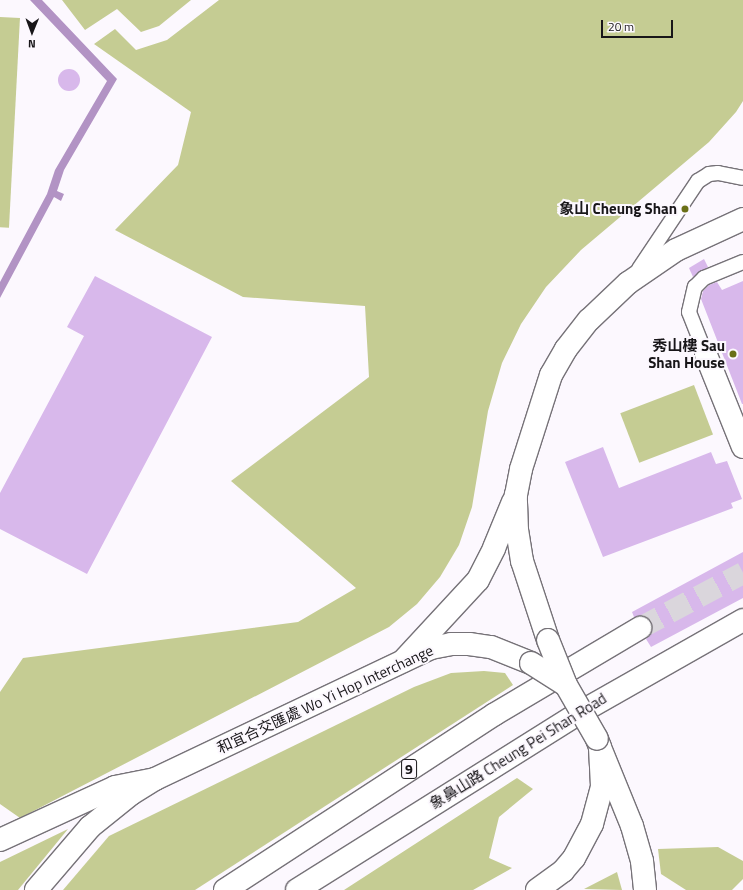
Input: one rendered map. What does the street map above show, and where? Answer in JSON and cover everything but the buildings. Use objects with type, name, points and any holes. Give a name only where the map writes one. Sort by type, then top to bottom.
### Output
[{"type":"main road","points":[[403,661],[478,580],[494,548],[516,495],[521,469],[551,375],[566,350],[588,320],[628,283],[676,250],[743,219]]},
{"type":"main road","points":[[706,355],[743,447]]},
{"type":"main road","points":[[516,495],[517,531],[522,561],[548,640],[566,685]]},
{"type":"main road","name":"象鼻山路 Cheung Pei Shan Road","points":[[297,890],[567,720],[743,620]]},
{"type":"main road","name":"9","points":[[225,890],[489,718],[640,628]]},
{"type":"main road","name":"和宜合交匯處 Wo Yi Hop Interchange","points":[[0,840],[115,786],[155,779],[431,648],[451,644],[490,647],[531,663],[566,685],[598,743],[602,786],[592,824],[574,858],[563,871],[537,890]]},
{"type":"main road","points":[[598,743],[632,826],[642,861],[645,890]]},
{"type":"main road","points":[[36,890],[90,827],[126,798],[155,779]]},
{"type":"lane","points":[[628,283],[656,247],[686,196],[698,181],[709,174],[718,173],[743,178]]},
{"type":"lane","points":[[706,355],[689,312],[695,287],[704,278],[743,262]]},
{"type":"green space","points":[[62,0],[191,0],[159,26],[141,32],[117,9],[85,30]]},
{"type":"green space","points":[[219,0],[743,0],[743,101],[736,112],[709,142],[581,250],[546,287],[521,324],[502,363],[488,411],[472,507],[459,545],[440,577],[417,604],[389,627],[20,818],[0,804],[0,692],[23,658],[298,622],[356,588],[231,481],[369,377],[365,306],[243,297],[115,230],[178,165],[191,112],[94,44],[115,29],[136,50],[167,40]]},
{"type":"green space","points":[[0,17],[20,18],[9,228],[0,227]]},
{"type":"green space","points":[[694,385],[713,434],[639,463],[620,413]]},
{"type":"green space","points":[[484,671],[505,673],[513,685],[195,890],[63,890],[109,836],[414,687],[451,673]]},
{"type":"green space","points":[[517,778],[533,789],[499,817],[489,858],[512,868],[473,890],[344,890]]},
{"type":"green space","points":[[68,829],[18,890],[0,890],[0,862]]},
{"type":"green space","points":[[718,847],[743,861],[743,879],[732,890],[686,890],[661,874],[658,849]]},
{"type":"green space","points":[[617,872],[622,890],[584,889]]},
{"type":"shaded area","points":[[30,0],[42,0],[117,79],[64,170],[57,191],[64,194],[61,201],[54,197],[0,298],[0,282],[47,194],[55,170],[107,81]]},
{"type":"tunnel","points":[[640,628],[743,573]]},
{"type":"place","name":"象山 Cheung Shan","points":[[685,209]]},
{"type":"place","name":"秀山樓 Sau Shan House","points":[[733,354]]}]
